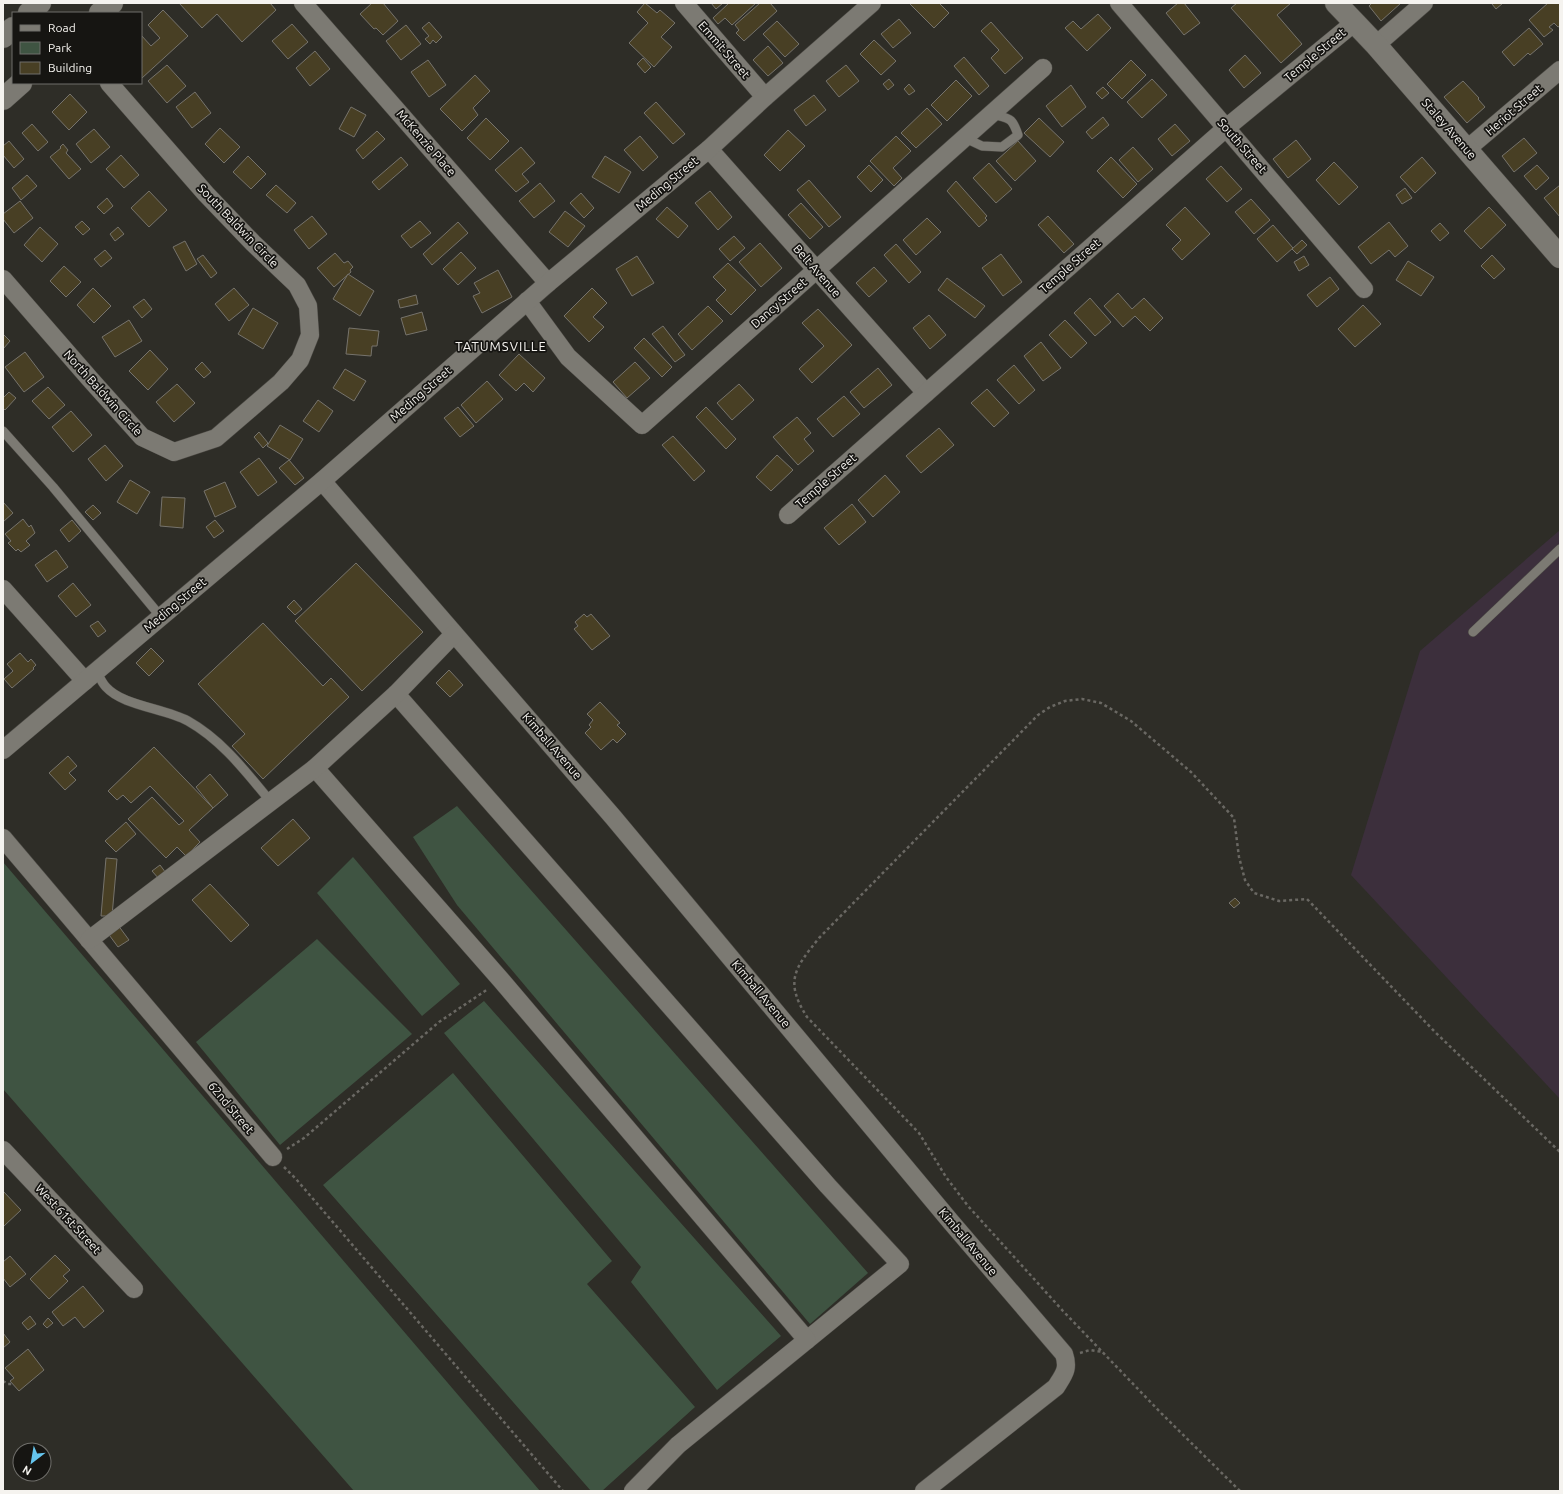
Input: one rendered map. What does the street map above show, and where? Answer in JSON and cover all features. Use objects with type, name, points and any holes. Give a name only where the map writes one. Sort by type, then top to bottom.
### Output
[{"type":"street","points":[[30,12],[40,3]]},
{"type":"street","points":[[101,12],[112,3]]},
{"type":"street","name":"McKenzie Place","points":[[303,3],[548,283]]},
{"type":"street","name":"Emmit Street","points":[[684,3],[765,96]]},
{"type":"street","name":"Meding Street","points":[[3,750],[322,481],[527,301],[709,148],[765,96],[872,3]]},
{"type":"street","name":"South Street","points":[[1119,3],[1364,289]]},
{"type":"street","name":"Staley Avenue","points":[[1336,3],[1376,45],[1560,257]]},
{"type":"street","points":[[1376,45],[1424,3]]},
{"type":"street","name":"Temple Street","points":[[788,515],[1226,128],[1355,22]]},
{"type":"street","points":[[3,37],[12,29]]},
{"type":"street","name":"Dancy Street","points":[[527,301],[568,357],[642,425],[1043,68]]},
{"type":"street","name":"Heriot Street","points":[[1467,150],[1560,70]]},
{"type":"street","points":[[3,100],[20,84]]},
{"type":"street","name":"South Baldwin Circle","points":[[110,84],[206,194],[253,243],[297,285],[308,306],[310,335],[300,360],[281,382]]},
{"type":"street","name":"Belt Avenue","points":[[709,148],[816,271],[926,393]]},
{"type":"street","name":"North Baldwin Circle","points":[[3,280],[142,437],[174,452],[216,438],[281,382]]},
{"type":"street","name":"Kimball Avenue","points":[[322,481],[624,830],[951,1222],[1064,1354],[1067,1364]]},
{"type":"street","points":[[3,589],[91,676]]},
{"type":"street","points":[[89,940],[315,768],[396,694],[454,634]]},
{"type":"street","points":[[396,694],[828,1186],[900,1264],[678,1445],[633,1491]]},
{"type":"street","points":[[315,768],[501,980],[807,1340]]},
{"type":"street","name":"62nd Street","points":[[3,838],[273,1157]]},
{"type":"street","name":"West 61st Street","points":[[3,1150],[134,1289]]},
{"type":"street","points":[[924,1491],[1056,1387],[1064,1375],[1067,1364]]},
{"type":"lane","points":[[965,138],[982,146],[1002,147],[1018,135],[1014,123],[1008,118],[992,114]]},
{"type":"lane","points":[[3,431],[53,487],[162,617]]},
{"type":"lane","points":[[1473,632],[1560,549]]},
{"type":"lane","points":[[91,676],[120,698],[168,712],[188,721],[214,739],[230,754],[271,802]]},
{"type":"path","points":[[1240,1491],[1063,1311],[968,1206],[946,1177],[931,1151],[918,1133],[807,1017],[799,1004],[794,988],[794,975],[800,961],[819,938],[1038,716],[1050,707],[1065,701],[1082,699],[1101,703],[1131,721],[1191,772],[1234,818],[1240,863],[1245,880],[1254,894],[1279,901],[1307,899],[1435,1032],[1560,1152]]},
{"type":"path","points":[[501,980],[439,1022],[304,1138],[273,1157],[296,1179],[563,1491]]},
{"type":"path","points":[[1067,1364],[1080,1352],[1090,1350],[1103,1352]]},
{"type":"path","points":[[3,1381],[8,1384],[13,1384]]},
{"type":"shaded area","points":[[1560,530],[1560,1099],[1351,875],[1420,651]]},
{"type":"green space","points":[[457,806],[868,1273],[810,1324],[457,905],[413,837]]},
{"type":"green space","points":[[353,857],[460,984],[422,1016],[317,893]]},
{"type":"green space","points":[[3,862],[540,1491],[354,1491],[3,1089]]},
{"type":"green space","points":[[317,939],[412,1034],[280,1145],[196,1042]]},
{"type":"green space","points":[[484,1001],[781,1336],[717,1390],[631,1282],[641,1267],[444,1033]]},
{"type":"green space","points":[[453,1073],[612,1261],[587,1284],[695,1407],[602,1491],[591,1491],[323,1185]]},
{"type":"building","points":[[179,3],[270,3],[276,10],[242,42],[217,14],[202,28]]},
{"type":"building","points":[[372,3],[383,3],[398,21],[383,35],[376,28],[374,29],[360,14]]},
{"type":"building","points":[[645,3],[657,13],[660,10],[675,23],[661,37],[672,47],[654,67],[629,43],[648,23],[637,12]]},
{"type":"building","points":[[711,3],[723,3],[716,9]]},
{"type":"building","points":[[729,3],[756,3],[732,25],[725,18],[718,24],[713,18]]},
{"type":"building","points":[[760,3],[770,3],[777,11],[744,41],[736,33],[739,30],[735,25]]},
{"type":"building","points":[[939,3],[949,13],[934,28],[910,4]]},
{"type":"building","points":[[1178,3],[1184,3],[1200,23],[1184,35],[1166,13]]},
{"type":"building","points":[[1237,3],[1291,3],[1277,15],[1302,44],[1281,63],[1231,8]]},
{"type":"building","points":[[1372,3],[1401,3],[1381,21],[1369,6]]},
{"type":"building","points":[[1503,3],[1496,9],[1492,4]]},
{"type":"building","points":[[1548,3],[1560,3],[1560,26],[1558,27],[1554,23],[1549,27],[1553,30],[1544,37],[1529,20]]},
{"type":"building","points":[[163,10],[188,36],[142,78],[142,36],[151,46],[160,38],[148,25]]},
{"type":"building","points":[[1098,14],[1111,28],[1087,51],[1065,28],[1073,21],[1081,29]]},
{"type":"building","points":[[899,19],[911,33],[893,48],[881,34]]},
{"type":"building","points":[[777,21],[799,44],[785,57],[763,34]]},
{"type":"building","points":[[429,22],[442,37],[436,43],[433,40],[430,44],[425,39],[429,36],[422,28]]},
{"type":"building","points":[[991,22],[1023,58],[1005,74],[991,58],[999,50],[981,31]]},
{"type":"building","points":[[292,24],[308,42],[288,59],[272,41]]},
{"type":"building","points":[[406,25],[421,44],[401,60],[386,41]]},
{"type":"building","points":[[1529,28],[1543,44],[1530,55],[1528,53],[1514,66],[1502,52]]},
{"type":"building","points":[[874,40],[896,61],[881,75],[860,54]]},
{"type":"building","points":[[768,46],[783,63],[768,76],[753,60]]},
{"type":"building","points":[[315,51],[330,69],[310,86],[296,68]]},
{"type":"building","points":[[1245,55],[1261,73],[1244,88],[1229,70]]},
{"type":"building","points":[[964,57],[989,86],[979,95],[954,66]]},
{"type":"building","points":[[643,58],[651,67],[645,73],[637,64]]},
{"type":"building","points":[[428,60],[446,85],[429,97],[411,72]]},
{"type":"building","points":[[1131,60],[1146,75],[1122,99],[1107,84]]},
{"type":"building","points":[[167,65],[186,86],[167,103],[148,81]]},
{"type":"building","points":[[846,65],[859,81],[839,97],[826,81]]},
{"type":"building","points":[[475,75],[490,91],[473,108],[478,115],[462,131],[440,109]]},
{"type":"building","points":[[889,79],[894,85],[888,90],[883,84]]},
{"type":"building","points":[[1152,79],[1167,95],[1142,118],[1127,102]]},
{"type":"building","points":[[956,80],[972,96],[947,121],[931,105]]},
{"type":"building","points":[[1463,81],[1479,98],[1478,99],[1485,107],[1467,123],[1444,97]]},
{"type":"building","points":[[909,84],[915,91],[909,95],[904,89]]},
{"type":"building","points":[[1071,85],[1086,107],[1062,127],[1046,106]]},
{"type":"building","points":[[1103,87],[1109,93],[1102,99],[1096,93]]},
{"type":"building","points":[[195,92],[211,113],[192,128],[176,107]]},
{"type":"building","points":[[70,94],[87,112],[69,130],[52,112]]},
{"type":"building","points":[[814,95],[826,110],[806,126],[794,110]]},
{"type":"building","points":[[656,102],[685,134],[673,144],[644,113]]},
{"type":"building","points":[[351,107],[366,115],[354,137],[339,129]]},
{"type":"building","points":[[927,108],[942,124],[916,148],[901,133]]},
{"type":"building","points":[[1103,117],[1109,125],[1092,139],[1086,132]]},
{"type":"building","points":[[486,118],[509,141],[490,160],[467,138]]},
{"type":"building","points":[[1039,118],[1064,142],[1050,157],[1024,133]]},
{"type":"building","points":[[32,124],[48,142],[38,151],[22,133]]},
{"type":"building","points":[[1175,124],[1190,141],[1172,156],[1158,139]]},
{"type":"building","points":[[220,128],[240,147],[224,163],[205,144]]},
{"type":"building","points":[[94,129],[110,147],[91,163],[76,144]]},
{"type":"building","points":[[788,130],[805,146],[780,171],[764,155]]},
{"type":"building","points":[[377,131],[385,139],[363,159],[356,150]]},
{"type":"building","points":[[640,136],[658,157],[643,171],[624,150]]},
{"type":"building","points":[[896,136],[911,151],[893,168],[902,178],[894,186],[870,161]]},
{"type":"building","points":[[1524,138],[1537,153],[1514,172],[1502,156]]},
{"type":"building","points":[[1296,140],[1311,159],[1288,178],[1273,159]]},
{"type":"building","points":[[9,141],[24,159],[14,168],[3,155],[3,146]]},
{"type":"building","points":[[1018,141],[1036,161],[1015,181],[996,161]]},
{"type":"building","points":[[63,144],[68,150],[66,153],[81,169],[69,179],[50,157],[61,148],[60,147]]},
{"type":"building","points":[[521,147],[535,163],[522,174],[529,182],[516,192],[495,170]]},
{"type":"building","points":[[1133,147],[1153,169],[1138,182],[1119,160]]},
{"type":"building","points":[[121,155],[139,175],[124,188],[106,169]]},
{"type":"building","points":[[248,156],[266,174],[251,189],[233,172]]},
{"type":"building","points":[[605,156],[631,172],[619,193],[592,177]]},
{"type":"building","points":[[401,157],[408,165],[379,190],[372,182]]},
{"type":"building","points":[[1111,157],[1137,184],[1123,198],[1097,171]]},
{"type":"building","points":[[1422,157],[1436,173],[1415,193],[1400,177]]},
{"type":"building","points":[[1334,162],[1358,187],[1339,205],[1316,180]]},
{"type":"building","points":[[989,163],[1012,189],[996,203],[973,178]]},
{"type":"building","points":[[869,165],[883,180],[871,192],[857,177]]},
{"type":"building","points":[[1537,165],[1549,178],[1536,190],[1524,176]]},
{"type":"building","points":[[1221,166],[1242,189],[1227,202],[1206,179]]},
{"type":"building","points":[[27,175],[37,186],[21,200],[12,188]]},
{"type":"building","points":[[809,180],[841,217],[829,227],[797,190]]},
{"type":"building","points":[[956,181],[987,216],[985,218],[987,220],[979,227],[947,191]]},
{"type":"building","points":[[540,183],[555,201],[534,218],[519,201]]},
{"type":"building","points":[[276,185],[296,203],[287,213],[266,195]]},
{"type":"building","points":[[1560,185],[1560,217],[1544,198]]},
{"type":"building","points":[[1405,188],[1412,198],[1402,204],[1396,195]]},
{"type":"building","points":[[149,191],[167,210],[149,227],[131,208]]},
{"type":"building","points":[[710,191],[732,217],[718,230],[695,203]]},
{"type":"building","points":[[581,193],[594,208],[584,218],[570,203]]},
{"type":"building","points":[[107,198],[113,206],[104,214],[97,207]]},
{"type":"building","points":[[1251,199],[1270,220],[1254,234],[1235,212]]},
{"type":"building","points":[[20,201],[33,218],[14,233],[3,219],[3,214]]},
{"type":"building","points":[[801,203],[823,227],[810,239],[788,215]]},
{"type":"building","points":[[667,207],[688,226],[678,238],[656,219]]},
{"type":"building","points":[[1185,207],[1210,234],[1182,260],[1172,249],[1181,240],[1166,225]]},
{"type":"building","points":[[1489,207],[1506,225],[1481,249],[1464,231]]},
{"type":"building","points":[[565,211],[585,226],[568,247],[549,232]]},
{"type":"building","points":[[312,216],[327,234],[309,249],[294,230]]},
{"type":"building","points":[[1048,216],[1074,244],[1064,253],[1038,225]]},
{"type":"building","points":[[927,218],[941,232],[916,255],[903,240]]},
{"type":"building","points":[[82,221],[90,229],[83,235],[75,227]]},
{"type":"building","points":[[420,221],[431,233],[411,248],[401,236]]},
{"type":"building","points":[[458,222],[468,233],[432,265],[423,254]]},
{"type":"building","points":[[1389,222],[1408,246],[1395,257],[1389,250],[1371,264],[1358,247]]},
{"type":"building","points":[[1440,223],[1449,233],[1440,241],[1431,231]]},
{"type":"building","points":[[1273,225],[1293,248],[1277,262],[1257,239]]},
{"type":"building","points":[[40,227],[58,244],[42,262],[24,245]]},
{"type":"building","points":[[118,227],[124,234],[115,241],[110,234]]},
{"type":"building","points":[[734,236],[745,248],[730,261],[719,249]]},
{"type":"building","points":[[1302,240],[1307,245],[1297,254],[1292,249]]},
{"type":"building","points":[[185,241],[197,264],[186,271],[173,247]]},
{"type":"building","points":[[760,243],[782,268],[761,287],[739,262]]},
{"type":"building","points":[[896,244],[921,272],[909,283],[884,255]]},
{"type":"building","points":[[105,250],[112,258],[101,267],[94,259]]},
{"type":"building","points":[[461,252],[476,268],[458,285],[443,269]]},
{"type":"building","points":[[335,253],[344,263],[348,261],[353,267],[350,270],[351,272],[334,287],[317,268]]},
{"type":"building","points":[[1001,254],[1022,282],[1003,296],[982,268]]},
{"type":"building","points":[[203,255],[217,273],[211,278],[197,259]]},
{"type":"building","points":[[1492,255],[1505,269],[1494,279],[1481,266]]},
{"type":"building","points":[[637,256],[654,283],[632,296],[616,269]]},
{"type":"building","points":[[1304,256],[1309,265],[1299,271],[1294,262]]},
{"type":"building","points":[[1408,261],[1434,277],[1421,296],[1396,280]]},
{"type":"building","points":[[728,263],[756,290],[731,315],[716,300],[726,290],[713,277]]},
{"type":"building","points":[[64,266],[81,282],[66,297],[50,281]]},
{"type":"building","points":[[874,267],[887,281],[869,297],[856,283]]},
{"type":"building","points":[[498,270],[512,297],[482,313],[473,296],[480,293],[474,283]]},
{"type":"building","points":[[348,274],[374,291],[360,316],[333,299]]},
{"type":"building","points":[[1330,277],[1339,289],[1317,307],[1307,295]]},
{"type":"building","points":[[947,278],[985,306],[975,318],[938,290]]},
{"type":"building","points":[[93,288],[111,306],[94,323],[77,305]]},
{"type":"building","points":[[234,288],[249,305],[229,321],[215,304]]},
{"type":"building","points":[[592,288],[607,303],[593,317],[604,327],[589,342],[564,316]]},
{"type":"building","points":[[1118,293],[1132,309],[1144,298],[1163,318],[1150,331],[1135,316],[1123,327],[1104,306]]},
{"type":"building","points":[[416,295],[418,304],[400,308],[398,300]]},
{"type":"building","points":[[1090,298],[1111,322],[1095,336],[1074,313]]},
{"type":"building","points":[[144,299],[152,309],[142,318],[133,307]]},
{"type":"building","points":[[1363,305],[1381,324],[1355,347],[1338,329]]},
{"type":"building","points":[[708,306],[723,321],[692,350],[678,334]]},
{"type":"building","points":[[253,308],[278,323],[263,349],[238,334]]},
{"type":"building","points":[[818,309],[852,345],[812,383],[799,369],[824,346],[802,323]]},
{"type":"building","points":[[422,312],[427,330],[406,335],[401,318]]},
{"type":"building","points":[[929,315],[946,335],[930,349],[913,328]]},
{"type":"building","points":[[129,320],[142,341],[115,357],[102,337]]},
{"type":"building","points":[[1065,320],[1087,343],[1071,358],[1049,335]]},
{"type":"building","points":[[663,326],[685,355],[675,362],[652,334]]},
{"type":"building","points":[[349,328],[379,331],[377,346],[372,346],[371,356],[346,354]]},
{"type":"building","points":[[3,334],[10,341],[3,349]]},
{"type":"building","points":[[644,338],[672,367],[662,377],[634,348]]},
{"type":"building","points":[[1041,342],[1061,368],[1043,381],[1024,356]]},
{"type":"building","points":[[150,350],[168,369],[148,390],[129,371]]},
{"type":"building","points":[[25,352],[44,377],[24,392],[5,367]]},
{"type":"building","points":[[519,354],[545,378],[533,392],[524,383],[516,391],[499,375]]},
{"type":"building","points":[[202,362],[211,372],[204,378],[195,369]]},
{"type":"building","points":[[635,362],[650,378],[627,398],[613,382]]},
{"type":"building","points":[[1014,365],[1035,390],[1019,404],[997,380]]},
{"type":"building","points":[[878,368],[892,385],[864,408],[850,392]]},
{"type":"building","points":[[345,369],[366,381],[354,401],[333,388]]},
{"type":"building","points":[[487,381],[503,399],[476,423],[461,405]]},
{"type":"building","points":[[177,384],[195,403],[174,422],[156,402]]},
{"type":"building","points":[[739,384],[754,400],[732,420],[717,403]]},
{"type":"building","points":[[48,387],[65,405],[49,419],[32,401]]},
{"type":"building","points":[[987,389],[1009,413],[994,427],[971,403]]},
{"type":"building","points":[[9,392],[16,398],[5,410],[3,408],[3,398]]},
{"type":"building","points":[[844,396],[860,414],[833,437],[817,419]]},
{"type":"building","points":[[318,400],[333,411],[319,432],[303,421]]},
{"type":"building","points":[[458,407],[474,426],[460,437],[444,418]]},
{"type":"building","points":[[706,407],[736,439],[726,449],[696,417]]},
{"type":"building","points":[[71,411],[92,435],[73,452],[52,427]]},
{"type":"building","points":[[797,417],[811,433],[804,439],[814,451],[798,465],[773,437]]},
{"type":"building","points":[[280,425],[303,439],[290,460],[267,446]]},
{"type":"building","points":[[939,428],[954,445],[921,473],[906,456]]},
{"type":"building","points":[[259,432],[268,443],[263,448],[254,437]]},
{"type":"building","points":[[673,436],[705,471],[694,481],[662,445]]},
{"type":"building","points":[[105,445],[123,466],[106,481],[88,459]]},
{"type":"building","points":[[777,455],[793,470],[771,491],[756,477]]},
{"type":"building","points":[[259,458],[277,482],[258,496],[240,472]]},
{"type":"building","points":[[289,460],[304,478],[295,485],[279,468]]},
{"type":"building","points":[[885,475],[900,492],[873,517],[858,500]]},
{"type":"building","points":[[130,480],[150,492],[137,514],[117,502]]},
{"type":"building","points":[[225,482],[236,507],[215,517],[204,491]]},
{"type":"building","points":[[162,497],[185,498],[183,528],[160,526]]},
{"type":"building","points":[[3,502],[13,513],[3,522]]},
{"type":"building","points":[[852,504],[866,522],[839,545],[824,528]]},
{"type":"building","points":[[93,505],[101,513],[93,520],[85,512]]},
{"type":"building","points":[[23,519],[29,527],[31,525],[35,533],[26,541],[30,545],[21,552],[18,549],[16,551],[8,543],[11,541],[5,534]]},
{"type":"building","points":[[72,520],[81,531],[69,542],[60,530]]},
{"type":"building","points":[[215,520],[224,531],[214,538],[206,527]]},
{"type":"building","points":[[56,550],[68,567],[47,582],[35,565]]},
{"type":"building","points":[[356,563],[423,632],[362,691],[295,621]]},
{"type":"building","points":[[73,583],[91,605],[76,617],[58,596]]},
{"type":"building","points":[[294,600],[302,609],[295,615],[287,607]]},
{"type":"building","points":[[584,614],[587,617],[591,614],[610,636],[592,650],[574,629],[578,626],[575,622]]},
{"type":"building","points":[[98,621],[106,631],[98,637],[90,626]]},
{"type":"building","points":[[263,623],[323,686],[331,678],[349,697],[263,779],[232,746],[245,734],[198,684]]},
{"type":"building","points":[[151,648],[164,661],[149,676],[136,663]]},
{"type":"building","points":[[20,653],[28,662],[31,659],[36,665],[33,668],[34,669],[12,688],[4,679],[13,671],[7,664]]},
{"type":"building","points":[[449,670],[463,685],[450,697],[436,683]]},
{"type":"building","points":[[600,702],[620,723],[617,725],[626,734],[617,743],[613,739],[601,750],[585,733],[591,727],[589,725],[593,720],[587,714]]},
{"type":"building","points":[[154,747],[213,808],[189,830],[200,842],[186,856],[177,847],[166,858],[128,819],[152,797],[179,825],[184,821],[150,786],[131,803],[123,795],[117,800],[108,791]]},
{"type":"building","points":[[68,756],[77,766],[69,773],[76,780],[65,790],[49,773]]},
{"type":"building","points":[[210,774],[228,795],[213,808],[196,787]]},
{"type":"building","points":[[293,819],[310,838],[278,866],[261,848]]},
{"type":"building","points":[[126,822],[136,834],[116,852],[105,841]]},
{"type":"building","points":[[106,858],[117,859],[112,916],[101,916]]},
{"type":"building","points":[[160,865],[166,873],[159,879],[152,871]]},
{"type":"building","points":[[210,884],[249,925],[231,942],[192,900]]},
{"type":"building","points":[[1235,898],[1240,903],[1234,908],[1229,903]]},
{"type":"building","points":[[115,921],[129,940],[118,947],[104,928]]},
{"type":"building","points":[[3,1191],[21,1210],[4,1226],[3,1224]]},
{"type":"building","points":[[55,1255],[70,1270],[63,1276],[68,1281],[49,1299],[30,1279]]},
{"type":"building","points":[[10,1256],[26,1274],[10,1287],[3,1278],[3,1262]]},
{"type":"building","points":[[83,1286],[104,1311],[84,1328],[75,1317],[63,1326],[52,1312]]},
{"type":"building","points":[[30,1316],[36,1324],[28,1330],[22,1323]]},
{"type":"building","points":[[48,1318],[53,1323],[47,1328],[43,1324]]},
{"type":"building","points":[[3,1333],[10,1342],[3,1348]]},
{"type":"building","points":[[28,1349],[44,1370],[19,1391],[10,1381],[14,1378],[5,1368]]},
{"type":"district","name":"TATUMSVILLE","points":[[501,346]]}]
